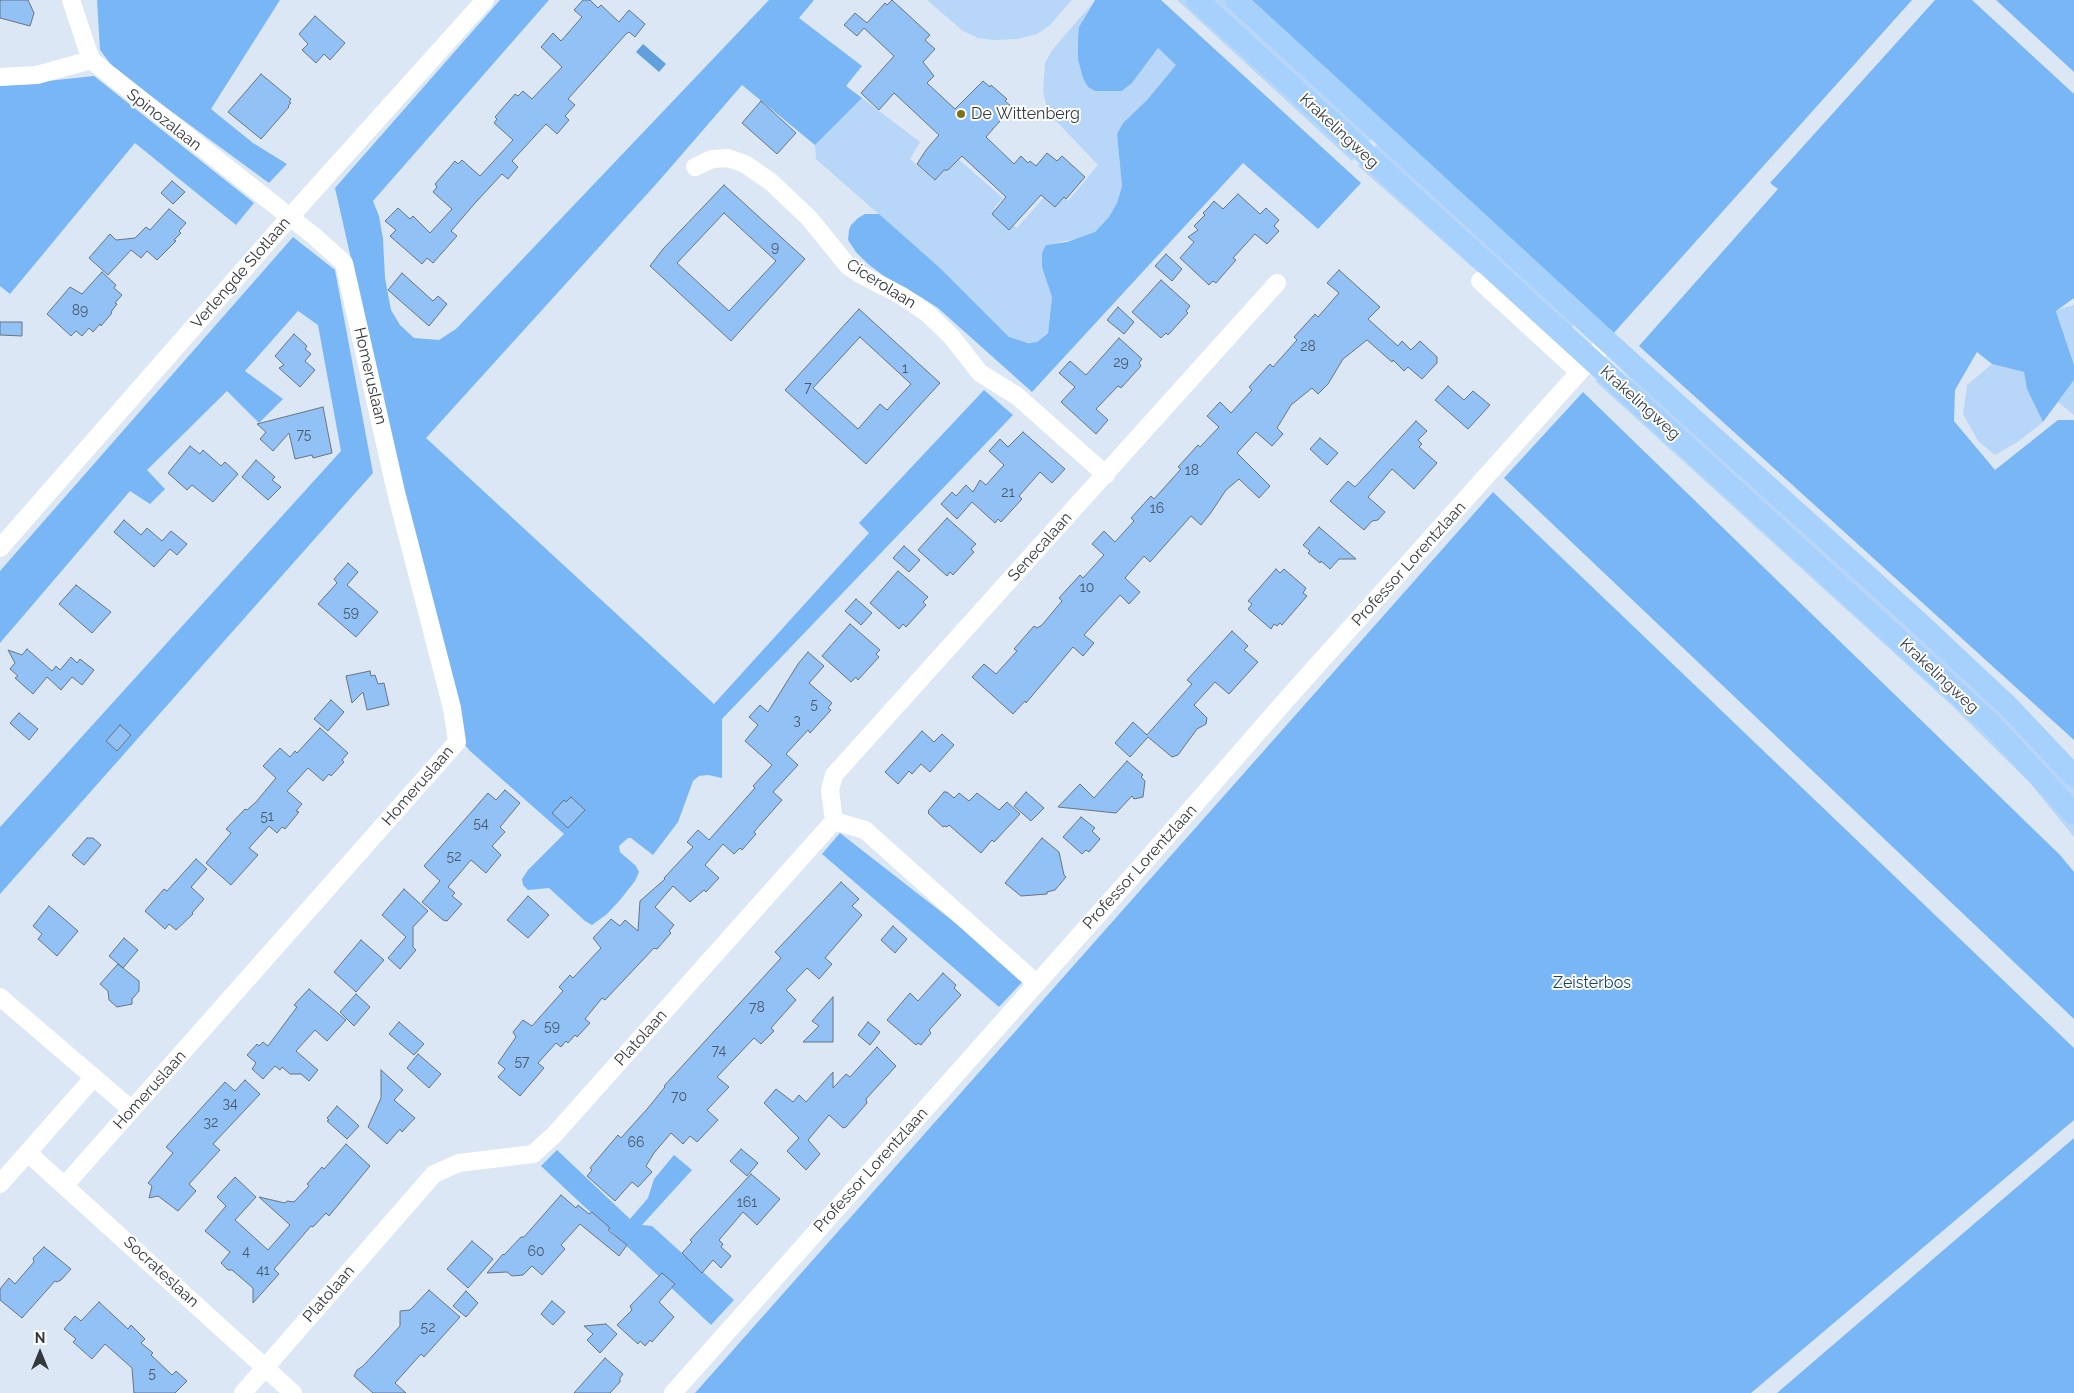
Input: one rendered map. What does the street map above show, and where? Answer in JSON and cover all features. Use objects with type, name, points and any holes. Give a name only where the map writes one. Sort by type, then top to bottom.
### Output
[{"type":"main road","name":"Krakelingweg","points":[[1197,0],[1376,165],[1585,365],[1992,725],[2036,770],[2074,814]]},
{"type":"main road","name":"Krakelingweg","points":[[1236,0],[2009,707],[2074,776]]},
{"type":"street","points":[[0,78],[37,75],[91,60],[71,0]]},
{"type":"street","name":"Verlengde Slotlaan","points":[[0,548],[289,218],[485,0]]},
{"type":"street","name":"Spinozalaan","points":[[91,60],[289,218]]},
{"type":"street","name":"Cicerolaan","points":[[695,167],[712,159],[728,158],[745,164],[771,182],[809,218],[848,266],[858,274],[902,296],[927,314],[951,336],[980,373],[1018,396],[1106,475]]},
{"type":"street","name":"Homeruslaan","points":[[65,1184],[456,742],[452,708],[396,492],[344,263],[332,251],[289,218]]},
{"type":"street","name":"Krakelingweg","points":[[1480,281],[1585,365]]},
{"type":"street","name":"Senecalaan","points":[[834,821],[830,790],[834,775],[1277,283]]},
{"type":"street","name":"Professor Lorentzlaan","points":[[673,1393],[1585,365],[1608,342]]},
{"type":"street","points":[[834,821],[865,830],[1036,983]]},
{"type":"street","name":"Platolaan","points":[[243,1393],[434,1174],[460,1164],[534,1154],[554,1135],[834,821]]},
{"type":"street","points":[[0,997],[132,1110]]},
{"type":"street","points":[[0,1184],[94,1077]]},
{"type":"street","name":"Socrateslaan","points":[[28,1153],[65,1184],[293,1393]]},
{"type":"shaded area","points":[[927,0],[1072,0],[1049,26],[1037,34],[1018,39],[993,40],[978,38],[963,31]]},
{"type":"shaded area","points":[[1177,0],[1191,0],[1358,154],[1352,161]]},
{"type":"shaded area","points":[[1206,0],[1227,0],[1375,135],[1366,145]]},
{"type":"shaded area","points":[[1091,5],[1079,27],[1088,87],[1095,91],[1122,91],[1132,83],[1158,48],[1177,64],[1147,100],[1123,123],[1117,134],[1122,186],[1117,203],[1109,217],[1095,232],[1085,237],[1046,245],[1048,282],[1052,297],[1048,332],[1037,342],[1019,342],[1009,337],[940,268],[816,159],[815,145],[862,98],[920,142],[910,159],[934,180],[956,157],[1003,198],[994,208],[1017,228],[1052,188],[1068,201],[1098,165],[1057,122],[1047,108],[1043,92],[1045,63],[1053,49]]},
{"type":"shaded area","points":[[643,44],[666,64],[659,72],[636,52]]},
{"type":"shaded area","points":[[1381,140],[1576,323],[1568,331],[1371,151]]},
{"type":"shaded area","points":[[1364,158],[1558,343],[1358,166]]},
{"type":"shaded area","points":[[2074,305],[2074,365],[2056,310]]},
{"type":"shaded area","points":[[1616,364],[1944,654],[2074,785],[2074,805],[1641,396],[1630,379]]},
{"type":"shaded area","points":[[1992,364],[2024,372],[2027,389],[2043,422],[2019,441],[1995,455],[1978,441],[1963,414],[1967,385]]},
{"type":"shaded area","points":[[1603,380],[1953,695],[2074,825],[2074,837],[2030,783],[1948,702],[1595,381]]},
{"type":"shaded area","points":[[2074,380],[2074,415],[2058,402]]},
{"type":"green space","points":[[97,0],[280,0],[211,109],[253,143],[287,164],[269,183],[115,70],[100,50]]},
{"type":"green space","points":[[500,0],[549,0],[373,201],[379,216],[383,239],[385,278],[391,310],[400,325],[414,338],[439,340],[456,329],[769,0],[814,0],[799,18],[862,66],[846,86],[862,98],[815,145],[742,85],[658,182],[426,438],[714,704],[869,533],[859,523],[984,390],[1013,415],[722,719],[722,778],[708,775],[699,776],[693,781],[678,822],[653,855],[631,838],[628,838],[619,846],[620,852],[636,866],[639,872],[635,881],[620,900],[607,914],[592,925],[585,921],[549,888],[528,890],[523,885],[522,879],[528,870],[564,834],[470,751],[460,739],[335,188]]},
{"type":"green space","points":[[1095,0],[1161,0],[1361,183],[1318,229],[1243,163],[1032,392],[938,308],[884,276],[868,264],[856,252],[848,240],[849,230],[858,218],[865,214],[879,214],[940,268],[1009,337],[1028,343],[1037,342],[1048,333],[1052,297],[1042,267],[1042,253],[1046,245],[1067,242],[1095,232],[1109,217],[1117,203],[1122,186],[1117,134],[1123,123],[1147,100],[1176,65],[1158,48],[1132,83],[1122,91],[1095,91],[1088,87],[1083,78],[1078,59],[1078,39],[1079,27]]},
{"type":"green space","points":[[1245,0],[1912,0],[1612,335]]},
{"type":"green space","points":[[1935,0],[1972,0],[2074,94],[2074,298],[2056,311],[2074,365],[2074,380],[2043,422],[2027,389],[2024,372],[1992,364],[1977,352],[1955,390],[1954,421],[1995,470],[2058,420],[2074,420],[2074,740],[1639,346],[1778,189],[1770,183]]},
{"type":"green space","points":[[1996,0],[2074,0],[2074,72]]},
{"type":"green space","points":[[94,76],[254,203],[236,225],[135,143],[10,294],[0,286],[0,84],[19,84]]},
{"type":"green space","points":[[293,237],[335,270],[373,473],[0,894],[0,827],[341,451],[318,325],[298,311],[245,371],[283,399],[259,423],[227,391],[147,470],[165,489],[150,504],[130,491],[0,643],[0,571]]},
{"type":"green space","points":[[1583,392],[2060,855],[2074,872],[2074,1019],[1504,478]]},
{"type":"green space","name":"Zeisterbos","points":[[1493,492],[2074,1048],[2074,1120],[1751,1393],[695,1393]]},
{"type":"green space","points":[[840,833],[1026,978],[999,1007],[822,854]]},
{"type":"green space","points":[[2074,1138],[2074,1393],[1777,1393]]},
{"type":"green space","points":[[557,1150],[630,1219],[648,1198],[654,1179],[674,1155],[692,1170],[642,1225],[652,1226],[734,1300],[711,1325],[541,1166]]},
{"type":"building","points":[[0,0],[28,0],[34,13],[30,26],[0,18]]},
{"type":"building","points":[[583,0],[590,0],[598,8],[601,5],[619,22],[629,10],[645,24],[635,37],[629,32],[626,34],[568,99],[575,105],[565,116],[569,120],[557,134],[546,124],[512,161],[518,167],[508,179],[502,174],[451,231],[457,236],[433,263],[427,258],[422,264],[390,236],[396,230],[385,221],[398,208],[410,219],[413,216],[430,233],[452,209],[433,192],[437,187],[435,184],[455,161],[458,164],[462,160],[480,176],[513,140],[494,123],[497,119],[495,117],[515,94],[518,96],[523,91],[532,99],[562,67],[541,47],[553,33],[561,41],[582,17],[574,10]]},
{"type":"building","name":"De Wittenberg","points":[[892,0],[930,35],[925,40],[935,49],[923,62],[934,76],[927,83],[955,109],[983,81],[990,87],[991,85],[1007,99],[1005,101],[1012,107],[986,137],[1014,164],[1021,156],[1028,163],[1030,161],[1036,166],[1047,153],[1057,161],[1062,156],[1085,177],[1066,199],[1064,197],[1055,207],[1041,195],[1009,230],[992,214],[1006,197],[962,156],[935,180],[917,164],[939,135],[894,93],[879,110],[861,93],[894,56],[864,28],[857,36],[844,25],[855,13],[867,23],[885,3],[887,5]]},
{"type":"building","points":[[315,16],[345,43],[330,60],[324,54],[316,63],[302,50],[308,44],[299,34]]},
{"type":"building","points":[[261,74],[291,99],[289,102],[291,103],[261,139],[228,112]]},
{"type":"building","points":[[761,101],[796,133],[777,154],[742,123]]},
{"type":"building","points":[[172,181],[185,192],[173,204],[161,193]]},
{"type":"building","points":[[724,185],[805,259],[731,341],[650,266],[663,249]],"holes":[[[724,213],[776,261],[729,311],[677,263]]]},
{"type":"building","points":[[1238,194],[1260,214],[1266,208],[1279,220],[1274,226],[1279,231],[1267,244],[1255,234],[1233,258],[1236,260],[1216,283],[1213,281],[1209,285],[1180,258],[1194,242],[1188,237],[1198,230],[1194,226],[1205,215],[1203,213],[1214,201],[1223,209]]},
{"type":"building","points":[[169,209],[186,223],[179,231],[181,233],[174,240],[176,241],[157,260],[147,251],[141,258],[131,250],[108,275],[89,258],[110,234],[116,240],[135,238],[146,227],[150,230]]},
{"type":"building","points":[[1166,254],[1182,269],[1172,281],[1155,266]]},
{"type":"building","points":[[1339,270],[1380,307],[1368,319],[1398,346],[1402,341],[1411,350],[1420,341],[1437,357],[1437,363],[1422,379],[1408,367],[1404,371],[1367,340],[1343,359],[1328,384],[1318,394],[1312,388],[1291,405],[1277,428],[1283,434],[1272,446],[1256,432],[1237,453],[1270,486],[1259,498],[1239,479],[1226,490],[1201,525],[1191,516],[1150,562],[1144,556],[1125,578],[1140,592],[1129,604],[1120,595],[1084,635],[1094,643],[1083,656],[1073,647],[1026,703],[1025,701],[1013,714],[972,677],[984,664],[996,674],[1017,651],[1014,649],[1034,626],[1037,628],[1042,625],[1062,601],[1059,598],[1080,575],[1083,578],[1104,555],[1092,544],[1104,531],[1115,542],[1134,521],[1131,518],[1151,496],[1154,499],[1181,469],[1178,467],[1198,445],[1200,447],[1219,427],[1207,416],[1220,402],[1231,413],[1252,390],[1249,387],[1270,364],[1273,367],[1297,340],[1294,337],[1315,314],[1318,317],[1339,293],[1327,283]]},
{"type":"building","points":[[102,272],[116,285],[114,288],[122,295],[115,303],[117,304],[112,313],[101,326],[100,324],[93,332],[89,328],[82,336],[76,331],[71,336],[47,314],[70,287],[82,294]]},
{"type":"building","points":[[402,273],[433,301],[438,296],[447,304],[429,326],[388,290]]},
{"type":"building","points":[[1161,280],[1190,306],[1186,311],[1188,313],[1168,335],[1166,333],[1161,338],[1132,312]]},
{"type":"building","points":[[1118,307],[1134,322],[1124,334],[1107,320]]},
{"type":"building","points":[[859,309],[940,383],[866,464],[785,390]],"holes":[[[860,337],[911,384],[887,410],[880,404],[858,429],[813,388]]]},
{"type":"building","points":[[0,322],[22,322],[22,336],[0,335]]},
{"type":"building","points":[[294,334],[307,346],[305,349],[311,354],[305,361],[315,370],[300,387],[279,368],[284,365],[275,356]]},
{"type":"building","points":[[1119,338],[1142,359],[1139,363],[1141,366],[1121,388],[1118,386],[1096,409],[1108,420],[1096,434],[1061,402],[1075,387],[1059,373],[1070,361],[1086,375]]},
{"type":"building","points":[[1448,386],[1464,400],[1473,391],[1490,405],[1468,429],[1435,400]]},
{"type":"building","points":[[323,407],[332,453],[313,458],[312,455],[295,459],[289,433],[273,451],[260,439],[266,432],[257,424]]},
{"type":"building","points":[[1416,421],[1427,431],[1418,440],[1422,444],[1419,447],[1437,463],[1414,489],[1392,469],[1368,497],[1385,512],[1378,520],[1372,521],[1364,530],[1330,501],[1348,481],[1355,487]]},
{"type":"building","points":[[1023,432],[1065,469],[1052,483],[1040,472],[1019,496],[1022,499],[1001,522],[998,519],[995,523],[972,502],[957,519],[941,504],[952,492],[956,496],[966,485],[973,492],[980,480],[986,485],[1004,465],[989,451],[1000,439],[1008,447]]},
{"type":"building","points":[[1320,438],[1338,453],[1327,465],[1310,449]]},
{"type":"building","points":[[190,446],[200,454],[203,450],[221,466],[225,462],[238,474],[213,502],[192,485],[187,490],[168,473]]},
{"type":"building","points":[[256,460],[275,477],[272,480],[281,487],[268,500],[242,477]]},
{"type":"building","points":[[947,518],[976,544],[971,549],[974,552],[953,575],[950,572],[947,576],[918,550]]},
{"type":"building","points":[[124,520],[141,535],[147,528],[162,541],[171,531],[187,544],[177,555],[170,549],[154,567],[114,532]]},
{"type":"building","points":[[1319,527],[1356,559],[1339,559],[1330,569],[1308,553],[1310,551],[1303,545]]},
{"type":"building","points":[[904,546],[920,560],[909,572],[893,558]]},
{"type":"building","points":[[348,563],[358,572],[347,585],[378,612],[356,637],[318,604],[337,583],[334,579]]},
{"type":"building","points":[[1276,569],[1280,573],[1284,569],[1306,588],[1303,593],[1307,596],[1282,625],[1280,623],[1277,626],[1274,624],[1271,629],[1248,609],[1252,604],[1248,601]]},
{"type":"building","points":[[898,571],[928,597],[923,602],[926,605],[906,627],[903,624],[899,629],[870,603]]},
{"type":"building","points":[[76,585],[111,612],[92,633],[59,604]]},
{"type":"building","points":[[856,599],[872,613],[861,625],[845,611]]},
{"type":"building","points":[[850,624],[880,650],[876,654],[879,657],[858,680],[856,677],[851,682],[822,656]]},
{"type":"building","points":[[1232,631],[1248,646],[1244,650],[1258,662],[1229,694],[1215,682],[1194,705],[1207,718],[1206,724],[1197,729],[1178,755],[1172,757],[1148,737],[1130,757],[1115,743],[1133,722],[1147,735],[1192,684],[1187,680]]},
{"type":"building","points":[[27,649],[52,671],[56,666],[60,670],[71,657],[77,663],[80,659],[94,670],[82,685],[72,677],[61,690],[47,677],[33,694],[15,678],[18,676],[10,669],[15,663],[8,650],[22,655]]},
{"type":"building","points":[[808,652],[824,666],[809,683],[832,703],[828,708],[831,710],[810,733],[808,730],[786,754],[798,765],[773,792],[782,800],[754,832],[756,834],[742,850],[740,848],[734,854],[723,844],[705,865],[719,878],[706,892],[704,890],[690,902],[673,886],[655,907],[674,925],[669,931],[671,933],[657,949],[654,948],[605,1000],[602,998],[585,1019],[590,1023],[577,1037],[575,1035],[568,1043],[566,1041],[561,1047],[556,1043],[538,1063],[544,1068],[520,1096],[498,1077],[505,1069],[498,1063],[516,1037],[513,1032],[523,1020],[532,1026],[563,991],[559,987],[570,975],[573,978],[601,948],[593,938],[611,919],[620,926],[625,920],[638,931],[640,901],[665,879],[693,847],[687,842],[698,830],[709,840],[755,788],[753,786],[772,765],[745,741],[758,725],[749,717],[760,705],[768,712],[798,664]]},
{"type":"building","points":[[370,671],[371,676],[375,675],[378,684],[384,683],[389,705],[367,710],[363,692],[352,703],[346,676]]},
{"type":"building","points":[[331,700],[344,712],[328,731],[314,719]]},
{"type":"building","points":[[19,713],[38,729],[29,740],[10,723]]},
{"type":"building","points":[[120,725],[131,735],[117,751],[106,741]]},
{"type":"building","points":[[320,728],[348,753],[342,760],[344,762],[331,776],[329,774],[323,781],[308,768],[287,791],[302,804],[296,811],[299,812],[285,829],[282,827],[277,833],[269,826],[249,848],[258,855],[231,885],[206,863],[231,833],[226,829],[245,809],[247,810],[256,802],[276,778],[263,766],[280,748],[290,757],[295,751],[297,753]]},
{"type":"building","points":[[922,731],[934,742],[942,734],[954,745],[930,772],[921,764],[912,774],[909,771],[898,784],[885,772]]},
{"type":"building","points":[[1127,761],[1143,775],[1141,777],[1145,781],[1143,797],[1134,799],[1132,796],[1116,813],[1058,807],[1080,784],[1094,798]]},
{"type":"building","points":[[505,790],[520,803],[500,827],[505,832],[492,846],[501,855],[486,873],[471,860],[448,887],[455,893],[452,896],[462,904],[447,921],[443,920],[422,902],[440,881],[424,866],[488,793],[496,800]]},
{"type":"building","points":[[944,792],[947,792],[954,798],[959,793],[969,801],[977,793],[999,810],[1007,802],[1020,814],[981,853],[949,825],[943,827],[928,813]]},
{"type":"building","points":[[1026,792],[1044,808],[1031,821],[1014,806]]},
{"type":"building","points":[[571,797],[585,810],[568,828],[552,813],[564,800],[566,802]]},
{"type":"building","points":[[1081,817],[1095,828],[1092,831],[1100,839],[1089,852],[1086,850],[1082,854],[1063,837]]},
{"type":"building","points":[[87,838],[93,838],[101,845],[84,865],[72,855]]},
{"type":"building","points":[[1042,838],[1059,852],[1066,877],[1055,890],[1047,892],[1047,894],[1021,896],[1005,883]]},
{"type":"building","points":[[196,859],[207,869],[191,887],[204,899],[193,914],[176,930],[169,924],[165,929],[145,911],[164,889],[167,891]]},
{"type":"building","points":[[841,882],[859,899],[852,906],[862,915],[825,958],[832,964],[819,979],[807,968],[786,990],[796,1000],[771,1028],[774,1031],[761,1044],[754,1038],[717,1077],[729,1087],[707,1110],[718,1120],[697,1142],[690,1136],[683,1144],[671,1133],[646,1166],[652,1172],[638,1187],[632,1182],[615,1201],[587,1176],[592,1170],[590,1168],[618,1135],[621,1138],[648,1108],[664,1086],[781,958],[775,952]]},
{"type":"building","points":[[404,889],[428,911],[413,927],[413,947],[416,950],[400,969],[388,958],[406,937],[382,915]]},
{"type":"building","points":[[528,896],[549,915],[528,938],[507,920]]},
{"type":"building","points":[[49,906],[78,931],[57,956],[38,939],[42,934],[33,926]]},
{"type":"building","points":[[893,926],[907,939],[895,953],[881,940]]},
{"type":"building","points":[[124,938],[138,950],[123,968],[109,956]]},
{"type":"building","points":[[361,940],[384,960],[356,992],[334,972]]},
{"type":"building","points":[[118,964],[139,981],[139,991],[132,999],[132,1004],[117,1007],[109,1000],[108,991],[100,984]]},
{"type":"building","points":[[943,973],[956,985],[954,988],[961,995],[929,1030],[931,1033],[921,1045],[918,1043],[916,1045],[887,1020],[910,993],[918,1001]]},
{"type":"building","points":[[309,989],[346,1020],[327,1041],[315,1030],[296,1051],[318,1070],[309,1081],[301,1074],[290,1074],[282,1067],[280,1070],[275,1066],[263,1079],[252,1069],[256,1063],[247,1055],[257,1044],[259,1046],[263,1042],[268,1046],[297,1007],[294,1005]]},
{"type":"building","points":[[356,994],[370,1007],[354,1026],[340,1012]]},
{"type":"building","points":[[833,997],[833,1042],[803,1042],[819,1026],[812,1021]]},
{"type":"building","points":[[399,1022],[424,1044],[414,1055],[389,1034]]},
{"type":"building","points":[[868,1022],[880,1032],[870,1045],[858,1035]]},
{"type":"building","points":[[877,1047],[896,1066],[866,1099],[867,1103],[846,1127],[843,1128],[829,1115],[808,1140],[820,1154],[806,1170],[787,1151],[799,1138],[764,1103],[776,1089],[793,1102],[799,1095],[806,1102],[833,1072],[833,1088],[846,1074],[850,1077]]},
{"type":"building","points":[[418,1054],[441,1074],[429,1088],[407,1068]]},
{"type":"building","points":[[381,1070],[403,1090],[394,1100],[415,1118],[402,1132],[400,1129],[387,1144],[368,1127],[381,1098]]},
{"type":"building","points":[[245,1080],[260,1094],[213,1144],[220,1150],[189,1184],[196,1191],[178,1211],[158,1196],[149,1198],[152,1186],[148,1183],[173,1153],[166,1147],[225,1082],[235,1091]]},
{"type":"building","points":[[337,1106],[359,1126],[347,1139],[327,1121],[329,1120],[327,1118]]},
{"type":"building","points":[[346,1144],[370,1166],[329,1216],[326,1213],[313,1227],[311,1226],[274,1269],[279,1274],[253,1303],[253,1288],[221,1263],[230,1252],[205,1231],[226,1206],[217,1197],[235,1177],[256,1197],[235,1220],[268,1250],[290,1225],[259,1197],[285,1203],[287,1201],[294,1202],[309,1186],[307,1184],[322,1167],[324,1169]]},
{"type":"building","points":[[741,1149],[758,1163],[747,1176],[730,1161]]},
{"type":"building","points":[[751,1174],[780,1199],[757,1225],[743,1212],[719,1240],[723,1244],[721,1247],[731,1256],[721,1268],[713,1260],[702,1273],[682,1253],[692,1242],[690,1240]]},
{"type":"building","points":[[561,1195],[576,1208],[578,1205],[589,1214],[592,1212],[610,1228],[608,1230],[627,1245],[619,1256],[580,1224],[561,1245],[565,1249],[542,1275],[532,1266],[523,1275],[512,1276],[507,1272],[487,1273],[503,1254],[521,1237],[524,1237]]},
{"type":"building","points":[[472,1241],[493,1259],[468,1288],[447,1269]]},
{"type":"building","points":[[44,1247],[71,1269],[61,1280],[55,1281],[22,1318],[0,1300],[0,1289],[9,1278],[15,1284],[34,1262],[33,1258]]},
{"type":"building","points":[[662,1273],[675,1284],[659,1302],[674,1317],[652,1342],[650,1340],[645,1346],[640,1341],[638,1344],[617,1325],[632,1310],[630,1306]]},
{"type":"building","points":[[429,1290],[460,1317],[424,1357],[421,1354],[395,1383],[406,1393],[373,1393],[354,1376],[357,1370],[400,1326],[400,1311],[410,1310]]},
{"type":"building","points":[[466,1291],[478,1303],[466,1317],[453,1306]]},
{"type":"building","points":[[552,1301],[565,1312],[553,1325],[541,1314]]},
{"type":"building","points":[[99,1302],[128,1329],[131,1325],[145,1339],[141,1343],[153,1353],[151,1355],[172,1375],[176,1371],[187,1381],[175,1393],[134,1393],[132,1368],[105,1344],[92,1359],[73,1342],[76,1339],[64,1329],[75,1316],[81,1321]]},
{"type":"building","points":[[606,1324],[617,1334],[600,1353],[587,1340],[593,1334],[584,1326]]},
{"type":"building","points":[[605,1358],[623,1374],[620,1382],[610,1393],[574,1393]]},
{"type":"place","name":"De Wittenberg","points":[[961,114]]}]
